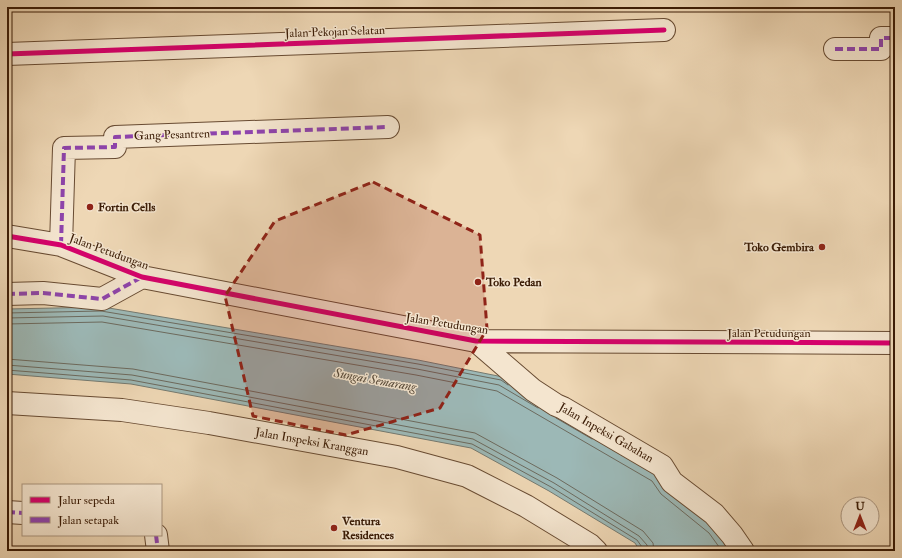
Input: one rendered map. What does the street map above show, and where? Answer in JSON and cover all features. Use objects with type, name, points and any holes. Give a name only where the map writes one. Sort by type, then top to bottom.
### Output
[{"type":"street","name":"Jalan Pekojan Selatan","points":[[7,54],[664,30]]},
{"type":"street","points":[[835,49],[881,49],[881,38],[895,38]]},
{"type":"street","name":"Gang Pesantren","points":[[61,245],[64,148],[115,147],[115,137],[388,127]]},
{"type":"street","name":"Jalan Petudungan","points":[[7,236],[61,245],[142,277],[476,341],[895,343]]},
{"type":"street","name":"Jalan Petudungan","points":[[7,294],[43,293],[102,299],[142,277]]},
{"type":"street","name":"Jalan Inpeksi Gabahan","points":[[476,341],[533,390],[556,405],[662,466],[672,482],[714,514],[723,523],[743,551]]},
{"type":"street","name":"Jalan Inspeksi Kranggan","points":[[7,403],[122,410],[397,457],[467,476],[526,506],[596,551]]},
{"type":"street","points":[[7,512],[22,513]]},
{"type":"street","points":[[156,536],[158,551]]},
{"type":"highlighted area","points":[[373,182],[480,235],[487,329],[440,408],[346,435],[253,416],[225,296],[275,221]]},
{"type":"water","name":"Sungai Semarang","points":[[103,307],[418,360],[503,377],[663,470],[740,551],[640,551],[635,543],[549,491],[471,448],[131,384],[7,374],[7,309]]},
{"type":"marked path","points":[[835,49],[881,49],[881,38],[895,38]]},
{"type":"marked path","points":[[61,245],[64,148],[115,147],[115,137],[388,127]]},
{"type":"marked path","points":[[7,294],[43,293],[102,299],[142,277]]},
{"type":"marked path","points":[[7,512],[22,513]]},
{"type":"marked path","points":[[156,536],[158,551]]},
{"type":"cycle path","points":[[7,54],[664,30]]},
{"type":"cycle path","points":[[7,236],[61,245],[142,277],[476,341],[895,343]]},
{"type":"place","name":"Fortin Cells","points":[[90,207]]},
{"type":"place","name":"Toko Gembira","points":[[822,247]]},
{"type":"place","name":"Toko Pedan","points":[[478,282]]},
{"type":"place","name":"Ventura Residences","points":[[334,528]]}]
